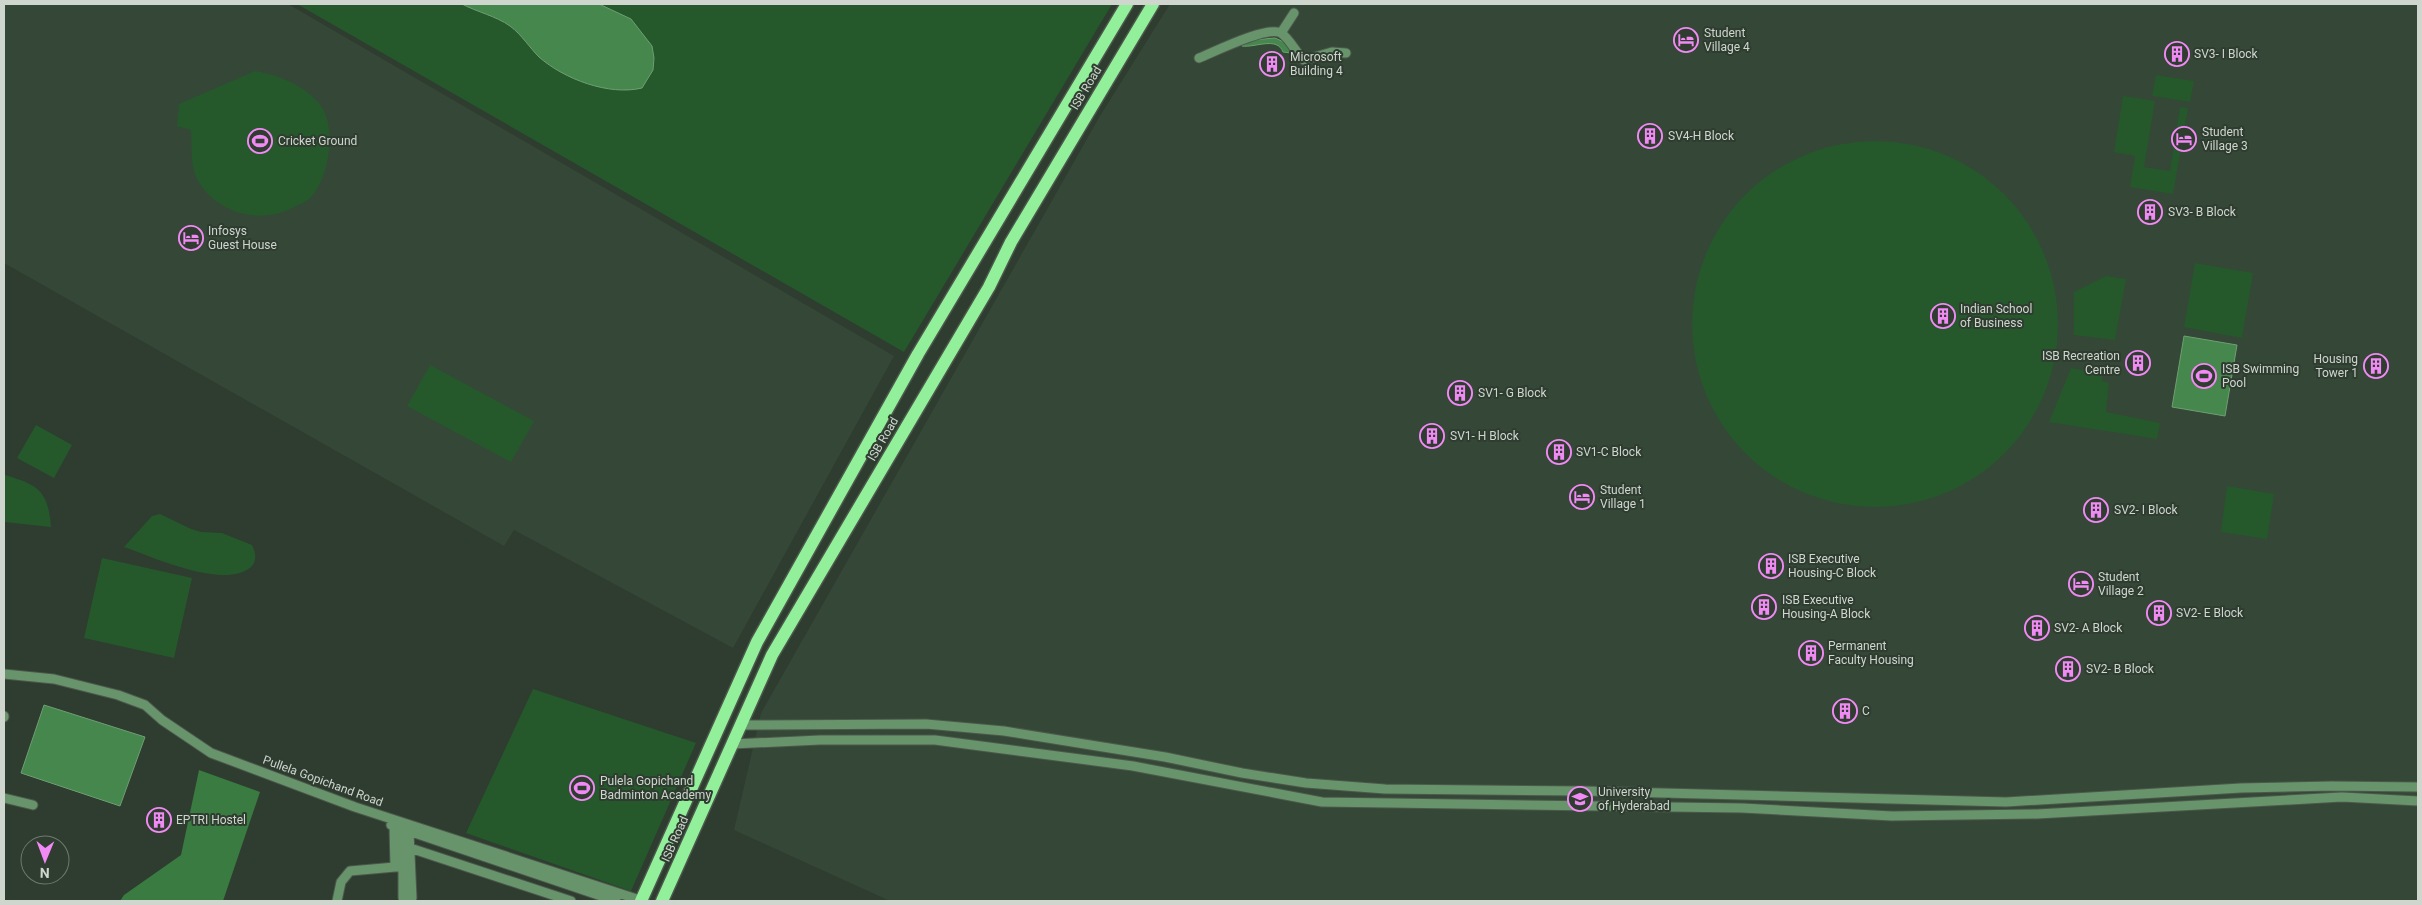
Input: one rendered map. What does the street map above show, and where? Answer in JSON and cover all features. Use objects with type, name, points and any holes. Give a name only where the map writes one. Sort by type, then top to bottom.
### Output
[{"type":"main road","name":"ISB Road","points":[[642,901],[757,642],[914,361],[1127,4]]},
{"type":"main road","name":"ISB Road","points":[[662,901],[772,655],[989,287],[1021,226],[1153,4]]},
{"type":"street","points":[[1281,33],[1294,13]]},
{"type":"street","points":[[1199,58],[1256,35],[1275,31],[1281,33],[1306,61],[1332,52],[1346,53]]},
{"type":"street","name":"Pullela Gopichand Road","points":[[4,674],[58,680],[118,695],[144,705],[162,720],[211,752],[397,826],[477,850],[616,901]]},
{"type":"street","name":"Pullela Gopichand Road","points":[[4,680],[58,686],[117,700],[141,709],[158,724],[209,757],[397,826],[642,901]]},
{"type":"street","points":[[741,725],[926,724],[1004,731],[1165,757],[1297,782],[1385,789],[1585,791],[2006,802],[2242,788],[2418,787]]},
{"type":"street","points":[[732,744],[820,740],[935,740],[1009,748],[1133,766],[1322,802],[1742,808],[1892,816],[2037,814],[2342,797],[2418,801]]},
{"type":"street","points":[[4,798],[33,806]]},
{"type":"street","points":[[397,826],[410,848],[571,901]]},
{"type":"street","points":[[397,826],[403,867],[402,898],[408,899]]},
{"type":"street","points":[[403,867],[410,848]]},
{"type":"street","points":[[338,901],[341,882],[350,872],[403,867]]},
{"type":"shaded area","points":[[4,4],[288,4],[894,356],[733,648],[514,530],[504,546],[4,263]]},
{"type":"shaded area","points":[[297,4],[1112,4],[904,352]]},
{"type":"shaded area","points":[[462,4],[599,4],[631,19],[652,46],[653,70],[642,88],[616,90],[587,84],[549,65],[539,57],[522,37],[505,23]]},
{"type":"shaded area","points":[[1170,4],[2418,4],[2418,901],[890,901],[734,830],[761,713],[1100,116]]},
{"type":"shaded area","points":[[1275,38],[1286,43],[1291,53],[1283,52],[1280,47],[1271,44],[1242,46],[1253,40]]},
{"type":"shaded area","name":"Cricket Ground","points":[[255,71],[291,82],[308,93],[321,106],[329,127],[330,139],[327,165],[323,177],[312,196],[283,212],[269,215],[241,213],[216,201],[205,191],[197,179],[193,168],[191,130],[177,126],[179,104]]},
{"type":"shaded area","points":[[2156,75],[2194,81],[2190,102],[2152,96]]},
{"type":"shaded area","points":[[2123,96],[2155,101],[2144,167],[2170,171],[2180,107],[2188,108],[2173,194],[2130,187],[2135,156],[2114,152]]},
{"type":"shaded area","points":[[1875,141],[1911,144],[1945,155],[1977,172],[2005,194],[2027,222],[2044,254],[2055,288],[2058,324],[2055,360],[2044,394],[2027,426],[2005,454],[1977,476],[1945,493],[1911,504],[1875,507],[1839,504],[1805,493],[1773,476],[1745,454],[1723,426],[1706,394],[1695,360],[1692,324],[1695,288],[1706,254],[1723,222],[1745,194],[1773,172],[1805,155],[1839,144]]},
{"type":"shaded area","points":[[2195,263],[2253,273],[2242,338],[2184,327]]},
{"type":"shaded area","points":[[2106,276],[2126,279],[2115,340],[2074,335],[2074,292]]},
{"type":"shaded area","name":"ISB Swimming Pool","points":[[2184,336],[2237,345],[2225,416],[2172,407]]},
{"type":"shaded area","points":[[430,365],[534,421],[511,462],[407,406]]},
{"type":"shaded area","points":[[2071,368],[2103,374],[2102,381],[2109,383],[2106,412],[2160,423],[2157,439],[2049,422]]},
{"type":"shaded area","points":[[36,425],[72,445],[54,478],[17,458]]},
{"type":"shaded area","points":[[5,475],[26,482],[39,491],[47,505],[51,527],[4,522]]},
{"type":"shaded area","points":[[2227,486],[2274,494],[2267,539],[2221,532]]},
{"type":"shaded area","points":[[160,514],[191,529],[201,532],[222,533],[252,545],[255,557],[253,565],[239,573],[224,575],[207,573],[170,564],[124,547],[152,516]]},
{"type":"shaded area","points":[[102,558],[192,578],[174,658],[84,638]]},
{"type":"shaded area","name":"Pulela Gopichand Badminton Academy","points":[[533,689],[696,743],[631,891],[466,833]]},
{"type":"shaded area","points":[[44,705],[145,737],[120,806],[21,773]]},
{"type":"shaded area","points":[[199,770],[260,792],[223,901],[120,901],[124,895],[181,855]]},
{"type":"place","name":"Student Village 4","points":[[1686,40]]},
{"type":"place","name":"SV3- I Block","points":[[2177,54]]},
{"type":"place","name":"Microsoft Building 4","points":[[1272,64]]},
{"type":"place","name":"SV4-H Block","points":[[1650,136]]},
{"type":"place","name":"Student Village 3","points":[[2184,139]]},
{"type":"place","name":"Cricket Ground","points":[[260,141]]},
{"type":"place","name":"SV3- B Block","points":[[2150,212]]},
{"type":"place","name":"Infosys Guest House","points":[[191,238]]},
{"type":"place","name":"Indian School of Business","points":[[1943,316]]},
{"type":"place","name":"ISB Recreation Centre","points":[[2138,363]]},
{"type":"place","name":"Housing Tower 1","points":[[2376,366]]},
{"type":"place","name":"ISB Swimming Pool","points":[[2204,376]]},
{"type":"place","name":"SV1- G Block","points":[[1460,393]]},
{"type":"place","name":"SV1- H Block","points":[[1432,436]]},
{"type":"place","name":"SV1-C Block","points":[[1559,452]]},
{"type":"place","name":"Student Village 1","points":[[1582,497]]},
{"type":"place","name":"SV2- I Block","points":[[2096,510]]},
{"type":"place","name":"ISB Executive Housing-C Block","points":[[1771,566]]},
{"type":"place","name":"Student Village 2","points":[[2081,584]]},
{"type":"place","name":"ISB Executive Housing-A Block","points":[[1764,607]]},
{"type":"place","name":"SV2- E Block","points":[[2159,613]]},
{"type":"place","name":"SV2- A Block","points":[[2037,628]]},
{"type":"place","name":"Permanent Faculty Housing","points":[[1811,653]]},
{"type":"place","name":"SV2- B Block","points":[[2068,669]]},
{"type":"place","name":"C","points":[[1845,711]]},
{"type":"place","name":"Pulela Gopichand Badminton Academy","points":[[582,788]]},
{"type":"place","name":"University of Hyderabad","points":[[1580,799]]},
{"type":"place","name":"EPTRI Hostel","points":[[159,820]]}]
